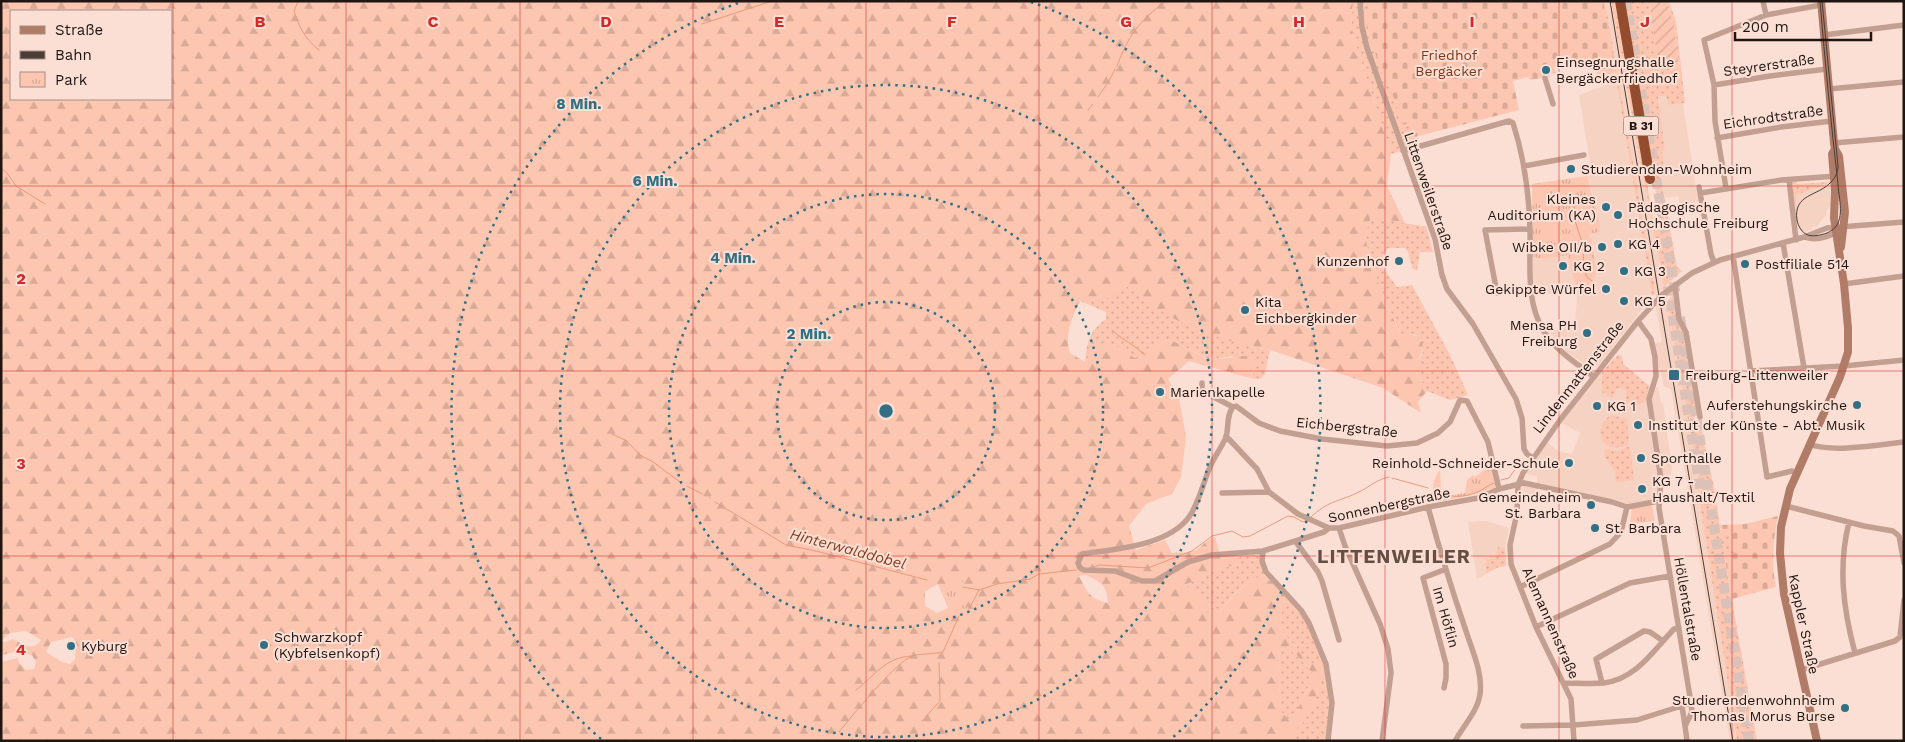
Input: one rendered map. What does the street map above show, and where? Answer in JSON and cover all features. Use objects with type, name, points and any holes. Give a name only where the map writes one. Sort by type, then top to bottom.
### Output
[{"type":"highway","name":"B 31","points":[[1620,1],[1650,179]]},
{"type":"street","name":"Littenweilerstraße","points":[[1360,1],[1362,27],[1367,48],[1435,239],[1442,276],[1447,289],[1473,324],[1516,399],[1522,418],[1524,449],[1526,454],[1533,458]]},
{"type":"street","points":[[1763,1],[1766,15]]},
{"type":"street","points":[[1714,262],[1700,190],[1726,188],[1789,180],[1838,176],[1832,154],[1834,146],[1821,3],[1766,15],[1704,40],[1714,86],[1717,138],[1726,188]]},
{"type":"street","points":[[1824,35],[1904,26]]},
{"type":"street","name":"Steyrerstraße","points":[[1714,86],[1770,76],[1827,69]]},
{"type":"street","points":[[1545,78],[1553,104]]},
{"type":"street","points":[[1829,89],[1904,82]]},
{"type":"street","points":[[1403,151],[1509,120],[1513,123],[1524,166],[1530,229],[1531,289],[1538,317],[1547,335],[1557,348],[1594,377]]},
{"type":"street","name":"Eichrodtstraße","points":[[1717,138],[1781,127],[1832,121]]},
{"type":"street","points":[[1834,146],[1904,137]]},
{"type":"street","points":[[1524,166],[1584,155]]},
{"type":"street","name":"Kappler Straße","points":[[1838,176],[1845,212],[1840,253]]},
{"type":"street","name":"Kappler Straße","points":[[1817,741],[1781,577],[1780,540],[1786,506],[1796,473],[1844,366],[1848,352],[1844,284],[1835,230],[1838,176]]},
{"type":"street","points":[[1789,180],[1796,240]]},
{"type":"street","points":[[1844,226],[1904,222]]},
{"type":"street","name":"Lindenmattenstraße","points":[[1518,485],[1520,477],[1533,458],[1594,377],[1638,321],[1675,285],[1692,273],[1714,262],[1804,237],[1810,239],[1829,236],[1835,230],[1844,226]]},
{"type":"street","points":[[1530,229],[1486,230],[1497,293],[1531,289]]},
{"type":"street","points":[[1783,243],[1804,368]]},
{"type":"street","points":[[1733,256],[1767,477],[1792,471],[1796,473]]},
{"type":"street","points":[[1844,284],[1904,276]]},
{"type":"street","points":[[1675,285],[1680,319],[1686,332],[1700,417]]},
{"type":"street","name":"Höllentalstraße","points":[[1638,321],[1651,338],[1654,357],[1656,376],[1649,399],[1661,479],[1659,501],[1692,712],[1685,726]]},
{"type":"street","points":[[1751,371],[1844,366],[1904,360]]},
{"type":"street","name":"Eichbergstraße","points":[[1202,383],[1202,390],[1206,393],[1232,407],[1236,406],[1259,423],[1293,434],[1387,446],[1407,445],[1438,433],[1450,422],[1460,399],[1467,400],[1488,442],[1499,488]]},
{"type":"street","points":[[1232,407],[1226,436],[1257,469],[1269,492],[1284,504],[1329,528]]},
{"type":"street","name":"Sonnenbergstraße","points":[[1226,436],[1211,464],[1195,506],[1182,526],[1171,534],[1151,542],[1082,554],[1078,563],[1080,568],[1084,570],[1115,571],[1142,581],[1155,581],[1188,562],[1212,555],[1263,552],[1324,532],[1329,528],[1339,528],[1428,507],[1478,498],[1499,488],[1524,483],[1627,506]]},
{"type":"street","points":[[1809,444],[1818,448],[1826,448],[1904,442]]},
{"type":"street","name":"Alemannenstraße","points":[[1518,485],[1518,504],[1509,555],[1536,627],[1571,699],[1574,741]]},
{"type":"street","points":[[1222,493],[1269,492]]},
{"type":"street","points":[[1520,587],[1610,544],[1621,532],[1627,506],[1659,501]]},
{"type":"street","points":[[1786,506],[1848,522],[1893,530],[1899,536],[1904,563]]},
{"type":"street","points":[[1428,507],[1474,653],[1480,684],[1480,694],[1476,707],[1455,741]]},
{"type":"street","points":[[1848,522],[1844,541],[1842,579],[1846,619],[1855,653]]},
{"type":"street","points":[[1339,528],[1345,546],[1380,624],[1388,649],[1390,681],[1382,741]]},
{"type":"street","points":[[1296,542],[1318,572],[1322,581],[1339,640]]},
{"type":"street","points":[[1263,552],[1262,561],[1266,572],[1301,610],[1309,623],[1326,664],[1332,703],[1328,741]]},
{"type":"street","name":"Im Höflin","points":[[1444,688],[1446,664],[1422,578],[1446,569]]},
{"type":"street","points":[[1536,627],[1630,584],[1670,576]]},
{"type":"street","points":[[1801,670],[1894,641],[1900,637],[1904,600]]},
{"type":"street","points":[[1564,682],[1602,683],[1621,679],[1634,672],[1674,629],[1679,628]]},
{"type":"street","points":[[1602,683],[1596,659],[1644,631],[1650,632],[1663,641]]},
{"type":"street","points":[[1522,726],[1574,725],[1637,720],[1691,703]]},
{"type":"street","name":"Höllentalstraße","points":[[1682,706],[1687,741]]},
{"type":"shaded area","points":[[1605,1],[1611,1],[1631,119],[1635,113],[1666,301],[1668,300],[1701,492],[1699,498],[1737,741],[1730,741],[1671,389],[1664,387],[1653,343],[1662,342],[1656,308],[1656,294]]},
{"type":"shaded area","name":"Pädagogische Hochschule Freiburg","points":[[1616,81],[1652,296],[1599,365],[1592,369],[1567,352],[1549,332],[1575,323],[1577,298],[1575,289],[1536,296],[1533,280],[1533,257],[1544,259],[1568,255],[1587,288],[1597,274],[1594,246],[1590,234],[1596,205],[1587,176],[1592,175],[1579,95]]},
{"type":"shaded area","points":[[1658,96],[1666,96],[1668,105],[1683,103],[1698,202],[1680,205],[1678,196],[1665,198],[1659,170],[1662,150],[1665,150]]},
{"type":"shaded area","points":[[1829,183],[1831,204],[1826,212],[1827,214],[1816,227],[1814,226],[1811,230],[1802,233],[1796,223],[1796,195]]},
{"type":"shaded area","points":[[1618,355],[1622,356],[1623,364],[1649,386],[1658,387],[1661,403],[1663,403],[1672,468],[1671,475],[1658,477],[1658,495],[1656,499],[1620,505],[1540,483],[1535,496],[1522,491],[1524,481],[1537,483],[1537,476],[1526,474],[1547,442],[1558,451],[1572,454],[1580,433],[1561,423],[1602,371]]},
{"type":"shaded area","points":[[1487,521],[1509,528],[1505,548],[1506,566],[1499,567],[1477,579],[1468,522]]},
{"type":"green space","points":[[1,1],[1353,1],[1351,29],[1391,154],[1387,186],[1405,223],[1371,217],[1366,234],[1367,245],[1380,287],[1402,336],[1415,336],[1422,342],[1422,352],[1415,362],[1421,367],[1416,373],[1427,391],[1418,402],[1421,413],[1383,388],[1270,350],[1229,341],[1189,326],[1164,313],[1126,286],[1119,288],[1104,301],[1080,301],[1068,333],[1070,353],[1085,362],[1101,343],[1114,345],[1135,358],[1144,357],[1164,340],[1175,342],[1209,360],[1252,355],[1256,362],[1250,378],[1189,361],[1168,379],[1179,398],[1186,437],[1181,477],[1172,494],[1146,504],[1129,526],[1136,550],[1165,540],[1172,553],[1192,552],[1215,537],[1220,556],[1241,554],[1241,564],[1218,569],[1185,585],[1219,613],[1244,586],[1264,575],[1287,597],[1282,608],[1279,628],[1311,664],[1323,662],[1327,676],[1322,677],[1313,705],[1305,720],[1285,741],[1,741],[1,662],[18,658],[19,663],[26,670],[34,669],[36,663],[32,655],[24,653],[13,652],[1,656]],"holes":[[[1086,575],[1099,582],[1105,588],[1108,603],[1093,597],[1079,576]],[[938,584],[948,608],[937,613],[925,606],[925,591]],[[942,588],[961,590],[961,597],[967,609],[954,615]],[[26,631],[41,640],[34,646],[24,645],[12,639],[6,642],[1,641],[10,633]],[[72,637],[76,641],[75,659],[70,664],[62,662],[46,652],[51,642]],[[1282,649],[1295,653],[1314,675],[1291,723],[1281,711],[1278,660]]]},
{"type":"green space","points":[[1353,1],[1368,1],[1368,6],[1365,7],[1370,36],[1384,79],[1387,78],[1404,125],[1410,122],[1415,137],[1414,148],[1391,154],[1351,29]]},
{"type":"green space","name":"Friedhof Bergäcker","points":[[1368,1],[1603,1],[1616,71],[1599,84],[1594,60],[1566,68],[1565,65],[1554,67],[1556,73],[1550,74],[1550,77],[1530,80],[1528,77],[1513,81],[1519,110],[1415,137],[1410,123],[1403,125],[1387,78],[1384,79],[1368,25],[1365,7],[1368,6]]},
{"type":"green space","points":[[1603,1],[1605,1],[1656,294],[1652,296]]},
{"type":"green space","points":[[1611,1],[1617,1],[1623,32],[1620,33],[1655,229],[1662,228],[1623,1],[1649,1],[1659,70],[1662,71],[1679,68],[1674,25],[1667,1],[1669,1],[1676,22],[1685,103],[1668,105],[1666,96],[1658,96],[1665,150],[1662,151],[1664,168],[1659,170],[1677,267],[1682,271],[1664,287],[1624,73]]},
{"type":"green space","points":[[1649,1],[1667,1],[1674,25],[1679,68],[1659,70]]},
{"type":"green space","points":[[1587,176],[1600,225],[1599,232],[1590,234],[1598,270],[1596,270],[1597,274],[1587,288],[1577,288],[1568,255],[1544,259],[1533,257],[1532,184]]},
{"type":"green space","points":[[1797,181],[1797,184],[1829,182],[1796,195],[1796,223],[1792,183]]},
{"type":"green space","points":[[1371,217],[1426,226],[1433,252],[1420,252],[1417,271],[1412,268],[1408,252],[1405,248],[1388,248],[1381,265],[1397,287],[1412,285],[1450,355],[1468,395],[1450,400],[1427,391],[1416,372],[1415,362],[1422,355],[1423,350],[1417,336],[1412,334],[1403,337],[1380,287],[1367,245],[1366,234]]},
{"type":"green space","points":[[1126,286],[1252,347],[1270,350],[1265,374],[1260,379],[1250,378],[1254,371],[1232,356],[1210,360],[1175,342],[1164,340],[1144,357],[1135,358],[1114,345],[1094,349],[1085,362],[1092,333],[1106,319],[1106,312],[1080,301],[1104,301],[1119,288]]},
{"type":"green space","points":[[1674,294],[1684,333],[1698,412],[1694,415],[1695,423],[1700,423],[1715,492],[1721,534],[1730,535],[1735,553],[1724,555],[1757,741],[1737,741],[1699,498],[1701,492],[1671,322],[1668,300]]},
{"type":"green space","points":[[1618,355],[1622,356],[1623,364],[1649,386],[1646,400],[1637,405],[1626,403],[1626,389],[1617,388],[1613,398],[1602,392],[1602,372]]},
{"type":"green space","points":[[1611,415],[1627,419],[1628,445],[1610,447],[1601,439],[1602,426]]},
{"type":"green space","points":[[1630,446],[1634,480],[1616,482],[1615,471],[1605,458],[1604,451],[1607,449],[1618,451]]},
{"type":"green space","points":[[1492,469],[1496,487],[1480,493],[1443,501],[1442,496],[1435,496],[1434,482],[1440,470],[1441,494],[1446,496],[1465,493],[1467,480],[1484,470]]},
{"type":"green space","points":[[1652,505],[1655,521],[1630,524],[1632,508]]},
{"type":"green space","points":[[1778,516],[1773,552],[1776,587],[1732,599],[1724,554],[1735,553],[1730,535],[1721,534],[1720,525],[1745,524]]},
{"type":"green space","points":[[1498,547],[1505,548],[1506,566],[1486,573],[1486,559],[1489,559],[1489,556],[1496,556]]},
{"type":"green space","points":[[1241,554],[1260,554],[1264,575],[1238,590],[1219,613],[1185,585],[1218,569],[1241,564]]},
{"type":"green space","points":[[963,580],[961,592],[963,601],[968,608],[978,614],[972,625],[954,615],[942,588]]},
{"type":"green space","points":[[1287,597],[1306,621],[1323,662],[1311,664],[1279,628],[1282,608]]},
{"type":"green space","points":[[1283,648],[1295,653],[1314,675],[1291,723],[1281,712],[1278,660]]},
{"type":"green space","points":[[1327,676],[1330,709],[1327,741],[1285,741],[1305,720],[1313,705],[1322,677]]},
{"type":"waterway","points":[[298,1],[294,11],[298,22],[306,37],[319,50]]},
{"type":"waterway","points":[[702,24],[772,1]]},
{"type":"waterway","points":[[1117,66],[1130,38],[1142,22],[1166,1]]},
{"type":"waterway","points":[[1098,97],[1115,69]]},
{"type":"waterway","points":[[1088,110],[1093,104]]},
{"type":"waterway","points":[[1,168],[16,186],[45,204]]},
{"type":"waterway","points":[[1575,202],[1573,215],[1583,245],[1584,270],[1587,277],[1592,281]]},
{"type":"waterway","points":[[1112,330],[1145,355]]},
{"type":"waterway","name":"Hinterwalddobel","points":[[612,434],[627,441],[640,455],[680,482]]},
{"type":"waterway","name":"Hinterwalddobel","points":[[1501,480],[1509,478],[1521,461]]},
{"type":"waterway","name":"Hinterwalddobel","points":[[1311,517],[1328,505],[1389,477]]},
{"type":"waterway","name":"Hinterwalddobel","points":[[1392,478],[1428,488]]},
{"type":"waterway","name":"Hinterwalddobel","points":[[1435,492],[1462,496],[1474,494],[1494,483]]},
{"type":"waterway","name":"Hinterwalddobel","points":[[687,486],[702,494]]},
{"type":"waterway","name":"Hinterwalddobel","points":[[715,502],[786,545],[927,580]]},
{"type":"waterway","name":"Hinterwalddobel","points":[[1089,568],[1100,565],[1148,568],[1192,551],[1212,536],[1232,531],[1243,537],[1250,536],[1288,516],[1303,522],[1308,520]]},
{"type":"waterway","name":"Hinterwalddobel","points":[[963,587],[979,590],[997,584],[1030,579],[1039,574],[1076,570]]},
{"type":"waterway","points":[[969,609],[979,590]]},
{"type":"waterway","points":[[839,732],[874,691],[904,661],[914,655],[943,652],[959,616]]},
{"type":"waterway","points":[[856,690],[887,664],[902,657],[911,656]]},
{"type":"waterway","points":[[922,721],[940,701],[939,663]]},
{"type":"tunnel","points":[[1626,1],[1676,296]]},
{"type":"tunnel","points":[[1668,286],[1703,506]]},
{"type":"tunnel","points":[[1680,317],[1749,741]]},
{"type":"tram line","points":[[1820,1],[1828,92],[1835,161],[1838,184],[1839,191],[1840,219],[1833,229],[1827,233],[1812,236],[1804,233],[1798,225],[1797,211],[1799,205],[1803,200],[1832,181],[1836,175],[1837,173],[1838,166],[1822,1]]},
{"type":"railway","points":[[1610,1],[1733,741]]},
{"type":"place","name":"Einsegnungshalle Bergäckerfriedhof","points":[[1546,70]]},
{"type":"place","name":"Studierenden-Wohnheim","points":[[1571,169]]},
{"type":"place","name":"Kleines Auditorium (KA)","points":[[1606,207]]},
{"type":"place","name":"Pädagogische Hochschule Freiburg","points":[[1618,215]]},
{"type":"place","name":"KG 4","points":[[1618,244]]},
{"type":"place","name":"Wibke OII/b","points":[[1602,247]]},
{"type":"place","name":"Kunzenhof","points":[[1399,261]]},
{"type":"place","name":"Postfiliale 514","points":[[1745,264]]},
{"type":"place","name":"KG 2","points":[[1563,266]]},
{"type":"place","name":"KG 3","points":[[1624,271]]},
{"type":"place","name":"Gekippte Würfel","points":[[1606,289]]},
{"type":"place","name":"KG 5","points":[[1624,301]]},
{"type":"place","name":"Kita Eichbergkinder","points":[[1245,310]]},
{"type":"place","name":"Mensa PH Freiburg","points":[[1587,333]]},
{"type":"place","name":"Freiburg-Littenweiler","points":[[1674,375]]},
{"type":"place","name":"Marienkapelle","points":[[1160,392]]},
{"type":"place","name":"Auferstehungskirche","points":[[1857,405]]},
{"type":"place","name":"KG 1","points":[[1597,406]]},
{"type":"place","name":"Institut der Künste - Abt. Musik","points":[[1638,425]]},
{"type":"place","name":"Sporthalle","points":[[1641,458]]},
{"type":"place","name":"Reinhold-Schneider-Schule","points":[[1569,463]]},
{"type":"place","name":"KG 7 - Haushalt/Textil","points":[[1642,489]]},
{"type":"place","name":"Gemeindeheim St. Barbara","points":[[1591,505]]},
{"type":"place","name":"St. Barbara","points":[[1595,528]]},
{"type":"place","name":"Schwarzkopf (Kybfelsenkopf)","points":[[264,645]]},
{"type":"place","name":"Kyburg","points":[[71,646]]},
{"type":"place","name":"Studierendenwohnheim Thomas Morus Burse","points":[[1845,708]]},
{"type":"district","name":"LITTENWEILER","points":[[1394,556]]}]
